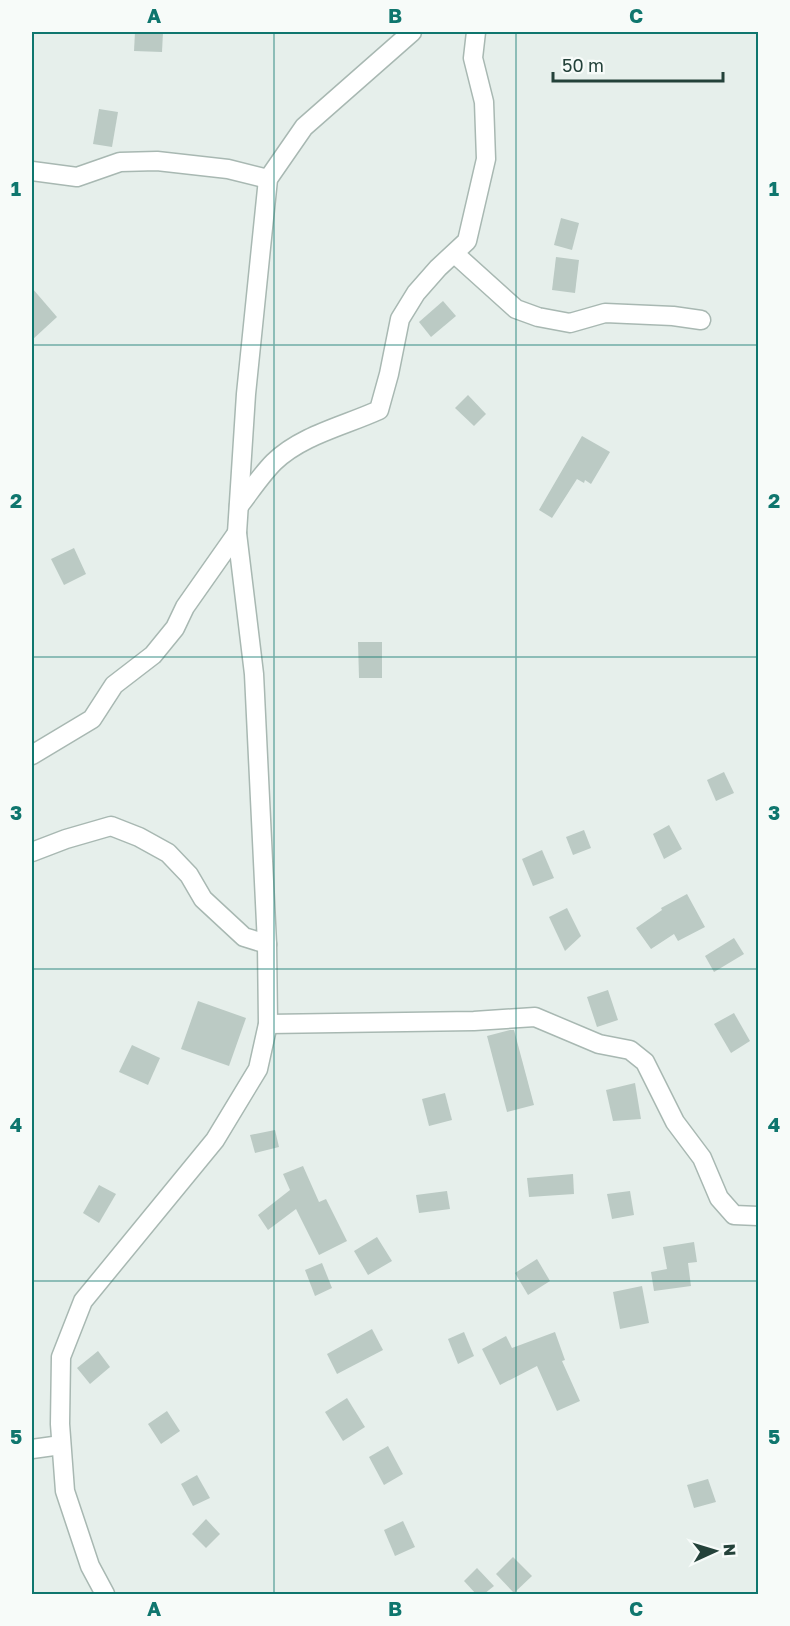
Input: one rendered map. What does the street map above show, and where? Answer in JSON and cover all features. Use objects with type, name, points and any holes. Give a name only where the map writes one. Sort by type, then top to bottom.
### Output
[{"type":"street","points":[[105,1594],[90,1566],[65,1491],[60,1424],[61,1357],[83,1301],[215,1140],[258,1069],[268,1024],[267,944],[254,674],[237,533],[246,394],[268,179],[304,127],[412,32]]},
{"type":"street","points":[[238,506],[275,462],[315,435],[379,410],[400,319],[416,293],[438,268],[467,242],[486,159],[484,102],[473,58],[476,32]]},
{"type":"street","points":[[32,171],[77,177],[120,162],[157,161],[228,169],[268,179]]},
{"type":"street","points":[[455,254],[516,309],[538,317],[570,323],[605,313],[674,316],[701,320]]},
{"type":"street","points":[[32,755],[92,719],[114,685],[153,655],[175,628],[191,598],[237,533]]},
{"type":"street","points":[[32,852],[111,826],[139,837],[168,854],[189,876],[203,899],[244,937],[267,944]]},
{"type":"street","points":[[268,1024],[474,1021],[535,1017],[599,1044],[630,1050],[645,1062],[675,1122],[702,1158],[719,1198],[734,1215],[759,1216]]},
{"type":"street","points":[[32,1449],[61,1445]]},
{"type":"building","points":[[135,32],[163,32],[162,52],[134,51]]},
{"type":"building","points":[[99,109],[118,112],[112,147],[93,144]]},
{"type":"building","points":[[561,218],[579,223],[572,250],[554,245]]},
{"type":"building","points":[[556,257],[579,260],[575,293],[552,290]]},
{"type":"building","points":[[32,288],[57,317],[32,340]]},
{"type":"building","points":[[443,301],[456,316],[431,337],[419,322]]},
{"type":"building","points":[[468,395],[486,414],[474,426],[455,408]]},
{"type":"building","points":[[582,436],[610,452],[591,484],[577,479],[552,518],[539,510]]},
{"type":"building","points":[[74,548],[86,574],[64,585],[51,559]]},
{"type":"building","points":[[358,642],[382,642],[382,678],[359,678]]},
{"type":"building","points":[[724,772],[734,793],[716,801],[707,780]]},
{"type":"building","points":[[669,825],[682,849],[664,859],[653,834]]},
{"type":"building","points":[[584,830],[591,848],[573,855],[566,837]]},
{"type":"building","points":[[542,850],[554,878],[533,886],[522,859]]},
{"type":"building","points":[[687,894],[705,927],[678,941],[674,934],[651,949],[636,928],[662,910],[661,908]]},
{"type":"building","points":[[567,908],[581,936],[565,951],[549,917]]},
{"type":"building","points":[[734,938],[744,954],[714,972],[705,956]]},
{"type":"building","points":[[608,990],[618,1020],[597,1027],[587,997]]},
{"type":"building","points":[[198,1001],[246,1018],[229,1066],[181,1049]]},
{"type":"building","points":[[734,1013],[750,1041],[731,1053],[714,1024]]},
{"type":"building","points":[[514,1030],[534,1105],[507,1112],[487,1036]]},
{"type":"building","points":[[132,1045],[160,1058],[148,1085],[119,1072]]},
{"type":"building","points":[[635,1083],[641,1119],[613,1121],[606,1090]]},
{"type":"building","points":[[445,1093],[452,1120],[429,1126],[422,1099]]},
{"type":"building","points":[[275,1130],[279,1147],[255,1153],[250,1135]]},
{"type":"building","points":[[303,1166],[319,1202],[326,1199],[347,1241],[319,1255],[296,1209],[268,1230],[258,1215],[290,1190],[283,1174]]},
{"type":"building","points":[[573,1174],[574,1194],[529,1197],[527,1178]]},
{"type":"building","points":[[99,1185],[116,1194],[99,1223],[83,1213]]},
{"type":"building","points":[[447,1191],[450,1209],[419,1213],[416,1195]]},
{"type":"building","points":[[630,1191],[634,1215],[612,1219],[607,1194]]},
{"type":"building","points":[[377,1237],[392,1261],[368,1275],[354,1251]]},
{"type":"building","points":[[694,1242],[697,1262],[688,1263],[691,1286],[654,1291],[651,1272],[667,1269],[663,1247]]},
{"type":"building","points":[[537,1259],[550,1281],[528,1295],[515,1273]]},
{"type":"building","points":[[322,1263],[332,1288],[315,1296],[305,1270]]},
{"type":"building","points":[[642,1286],[649,1323],[620,1329],[613,1292]]},
{"type":"building","points":[[372,1329],[383,1350],[337,1374],[327,1354]]},
{"type":"building","points":[[464,1332],[474,1356],[458,1364],[448,1339]]},
{"type":"building","points":[[555,1332],[565,1360],[562,1361],[580,1401],[557,1411],[537,1366],[500,1385],[482,1349],[506,1336],[512,1348]]},
{"type":"building","points":[[98,1351],[110,1367],[90,1384],[77,1368]]},
{"type":"building","points":[[347,1398],[365,1427],[343,1441],[325,1412]]},
{"type":"building","points":[[167,1411],[180,1431],[161,1444],[148,1424]]},
{"type":"building","points":[[388,1446],[403,1474],[384,1485],[369,1457]]},
{"type":"building","points":[[197,1475],[210,1498],[193,1506],[181,1484]]},
{"type":"building","points":[[708,1479],[716,1502],[694,1508],[687,1485]]},
{"type":"building","points":[[206,1519],[220,1534],[206,1548],[192,1534]]},
{"type":"building","points":[[403,1521],[415,1547],[395,1556],[384,1530]]},
{"type":"building","points":[[513,1557],[532,1576],[514,1593],[496,1574]]},
{"type":"building","points":[[477,1568],[494,1586],[484,1594],[476,1594],[464,1581]]}]
